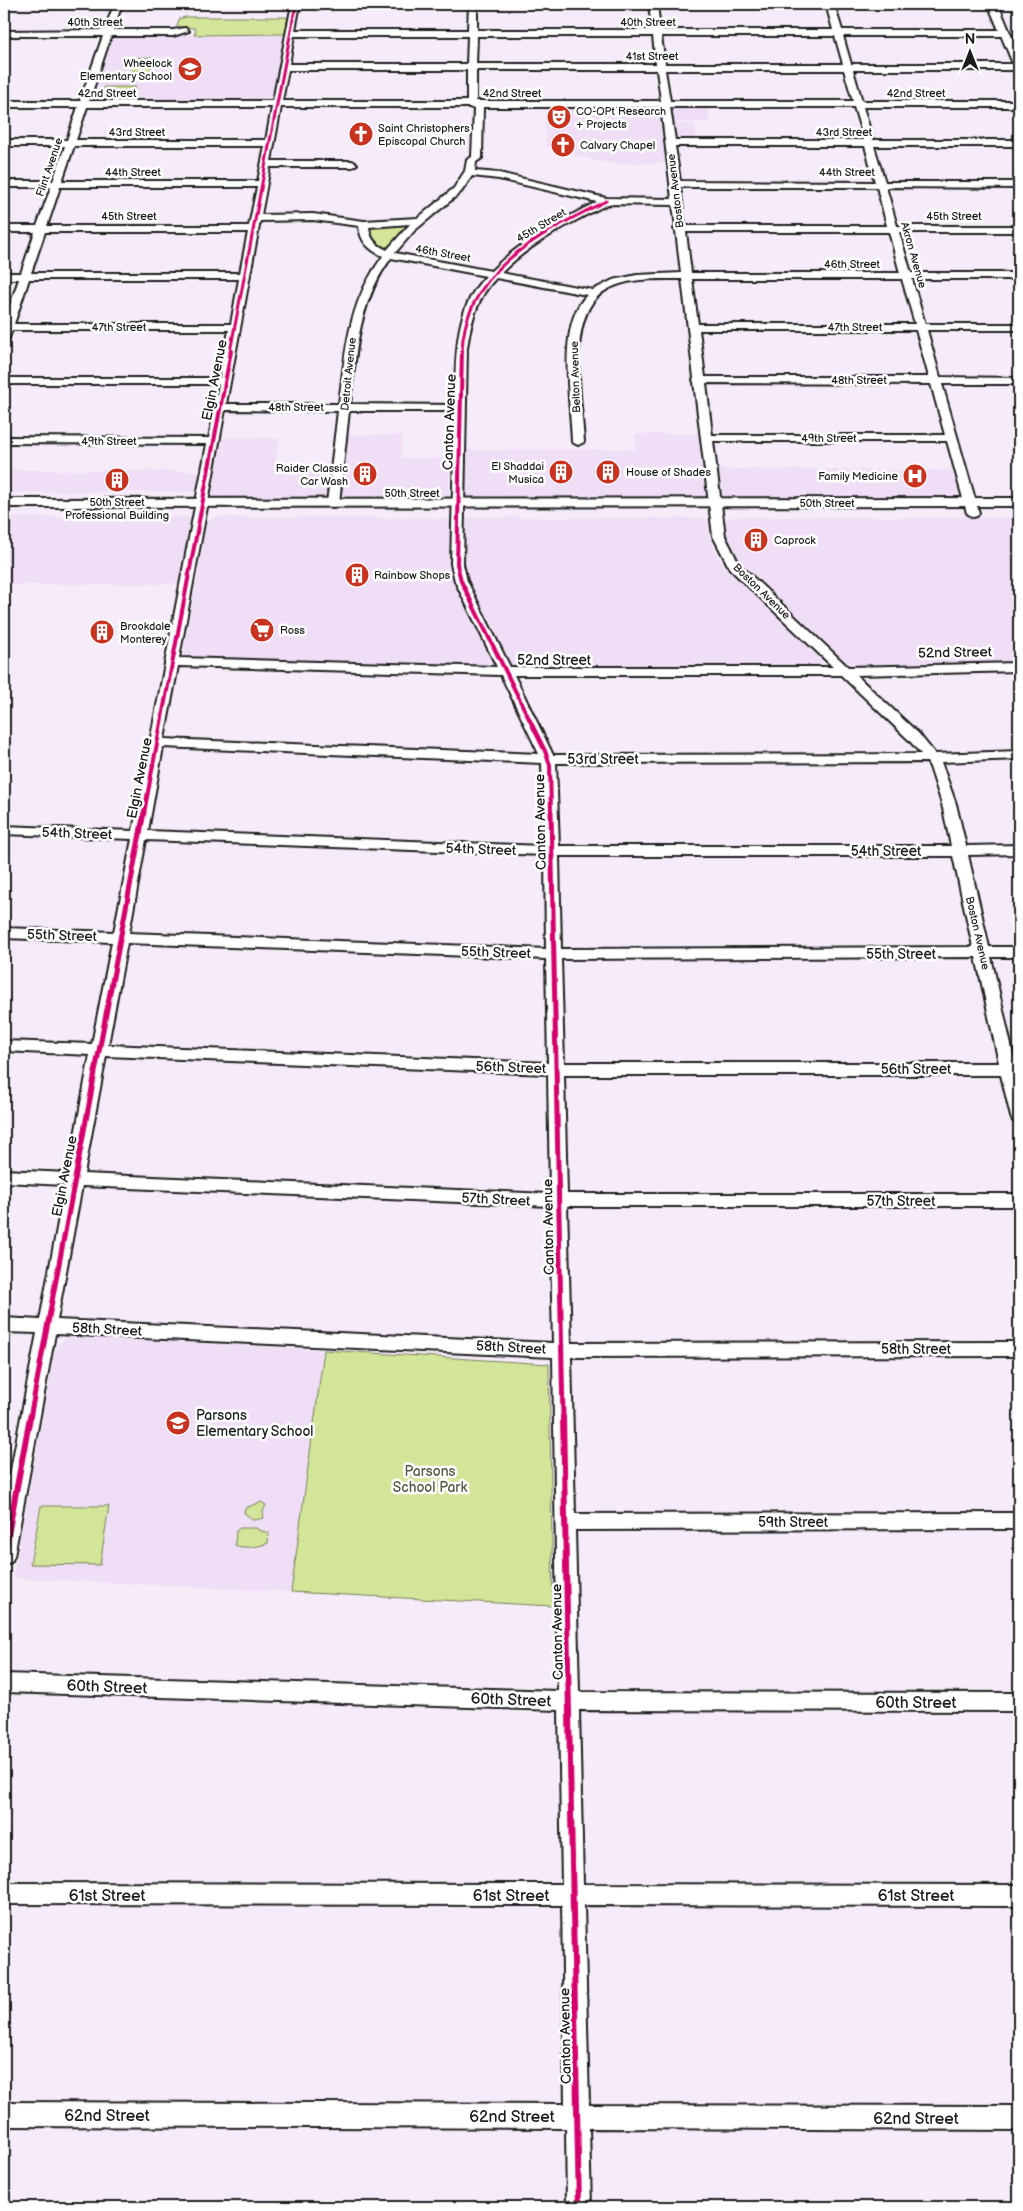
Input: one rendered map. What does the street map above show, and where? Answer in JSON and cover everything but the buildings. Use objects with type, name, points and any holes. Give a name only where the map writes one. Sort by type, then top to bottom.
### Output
[{"type":"main road","points":[[993,4],[1004,13],[1010,27],[1019,33],[1015,39],[1019,50],[1019,66]]},
{"type":"main road","points":[[993,4],[1019,66]]},
{"type":"main road","name":"50th Street","points":[[972,508],[1019,502]]},
{"type":"main road","name":"50th Street","points":[[4,503],[201,507],[972,508],[1019,513]]},
{"type":"main road","name":"50th Street","points":[[4,513],[333,503],[458,508]]},
{"type":"street","name":"Flint Avenue","points":[[4,338],[6,327],[118,4]]},
{"type":"street","name":"Elgin Avenue","points":[[4,1556],[10,1494],[47,1327],[296,4]]},
{"type":"street","points":[[389,255],[420,221],[455,192],[469,173],[472,160],[468,158],[473,145],[470,107],[473,105],[471,101],[471,67],[473,4]]},
{"type":"street","name":"Boston Avenue","points":[[653,4],[718,536],[734,566],[846,671],[914,737],[932,758],[944,786],[982,954],[1014,1069],[1019,1117]]},
{"type":"street","name":"Akron Avenue","points":[[830,4],[972,508]]},
{"type":"street","name":"40th Street","points":[[4,33],[173,33],[185,31]]},
{"type":"street","name":"40th Street","points":[[291,33],[1005,33]]},
{"type":"street","name":"41st Street","points":[[284,67],[1019,66]]},
{"type":"street","name":"42nd Street","points":[[4,104],[1019,104]]},
{"type":"street","name":"43rd Street","points":[[4,143],[270,143]]},
{"type":"street","name":"43rd Street","points":[[669,143],[1019,143]]},
{"type":"street","points":[[266,164],[352,164]]},
{"type":"street","points":[[469,173],[602,203],[676,204]]},
{"type":"street","name":"44th Street","points":[[4,184],[262,184]]},
{"type":"street","name":"44th Street","points":[[674,184],[1019,184]]},
{"type":"street","name":"45th Street","points":[[493,274],[524,246],[553,228],[602,203]]},
{"type":"street","name":"45th Street","points":[[4,229],[255,224],[313,217],[364,224],[420,221]]},
{"type":"street","name":"46th Street","points":[[364,224],[367,242],[389,255],[595,293]]},
{"type":"street","name":"45th Street","points":[[679,229],[1019,229]]},
{"type":"street","name":"Detroit Avenue","points":[[333,503],[355,318],[372,280],[389,255]]},
{"type":"street","name":"Canton Avenue","points":[[493,274],[478,295],[467,317],[462,348],[458,508],[459,574],[548,759],[552,851],[579,2207]]},
{"type":"street","points":[[4,276],[245,276]]},
{"type":"street","name":"46th Street","points":[[685,276],[1019,276]]},
{"type":"street","name":"Belton Avenue","points":[[578,442],[574,336],[582,308],[595,293],[607,285],[631,278],[685,276]]},
{"type":"street","name":"47th Street","points":[[6,327],[235,327]]},
{"type":"street","name":"47th Street","points":[[692,327],[1019,327]]},
{"type":"street","name":"48th Street","points":[[698,380],[1019,381]]},
{"type":"street","points":[[4,381],[225,381]]},
{"type":"street","name":"48th Street","points":[[220,408],[461,408]]},
{"type":"street","name":"49th Street","points":[[706,438],[952,438]]},
{"type":"street","name":"49th Street","points":[[4,440],[214,441]]},
{"type":"street","name":"52nd Street","points":[[172,662],[506,671],[846,671],[1019,667]]},
{"type":"street","name":"53rd Street","points":[[157,744],[548,759],[932,758],[1019,755]]},
{"type":"street","name":"54th Street","points":[[4,830],[552,851],[959,851],[1019,849]]},
{"type":"street","name":"55th Street","points":[[4,933],[554,954],[982,954],[1019,952]]},
{"type":"street","name":"56th Street","points":[[4,1046],[556,1069],[1014,1069]]},
{"type":"street","name":"57th Street","points":[[4,1176],[559,1201],[1019,1200]]},
{"type":"street","name":"58th Street","points":[[4,1325],[562,1350],[1019,1349]]},
{"type":"street","name":"59th Street","points":[[566,1522],[1019,1522]]},
{"type":"street","name":"60th Street","points":[[4,1683],[570,1701],[1019,1702]]},
{"type":"street","name":"61st Street","points":[[4,1894],[1019,1895]]},
{"type":"street","name":"62nd Street","points":[[4,2114],[1019,2118]]},
{"type":"shaded area","name":"Wheelock Elementary School","points":[[114,35],[284,35],[272,101],[91,102]]},
{"type":"shaded area","points":[[545,105],[657,106],[666,163],[604,163],[546,146]]},
{"type":"shaded area","points":[[668,106],[708,106],[710,122],[669,122]]},
{"type":"shaded area","points":[[670,124],[695,124],[697,141],[672,141]]},
{"type":"shaded area","points":[[635,434],[698,434],[706,496],[700,499],[471,499],[464,496],[465,450],[636,449]]},
{"type":"shaded area","points":[[346,435],[403,435],[401,458],[450,458],[449,496],[442,499],[342,497]]},
{"type":"shaded area","points":[[220,438],[279,438],[274,471],[328,471],[326,495],[317,499],[212,498],[209,495]]},
{"type":"shaded area","points":[[714,469],[954,470],[961,496],[960,498],[724,498],[719,497]]},
{"type":"shaded area","points":[[4,470],[200,471],[197,490],[193,492],[4,492]]},
{"type":"shaded area","points":[[4,517],[186,517],[190,520],[190,523],[179,584],[4,585]]},
{"type":"shaded area","points":[[216,517],[449,518],[451,521],[451,572],[493,662],[483,667],[186,659],[183,656],[207,522]]},
{"type":"shaded area","points":[[471,517],[704,518],[708,521],[715,551],[726,568],[821,659],[822,663],[815,667],[514,667],[508,663],[467,581],[462,563],[463,521]]},
{"type":"shaded area","points":[[733,517],[1019,517],[1019,662],[854,665],[847,663],[738,560],[728,542],[724,521]]},
{"type":"shaded area","name":"Parsons Elementary School","points":[[67,1337],[324,1350],[291,1592],[13,1578],[56,1347]]},
{"type":"green space","points":[[185,17],[288,18],[285,34],[194,35],[196,31],[194,28],[177,26],[179,19]]},
{"type":"green space","points":[[154,57],[150,71],[130,71],[135,58]]},
{"type":"green space","points":[[104,87],[136,87],[132,99],[100,99]]},
{"type":"green space","points":[[403,224],[408,227],[396,240],[386,247],[381,248],[377,246],[370,231],[371,228]]},
{"type":"green space","name":"Parsons School Park","points":[[324,1350],[549,1364],[553,1606],[291,1592]]},
{"type":"green space","points":[[261,1502],[266,1505],[263,1511],[264,1518],[254,1520],[244,1513],[245,1508]]},
{"type":"green space","points":[[41,1506],[109,1506],[100,1565],[30,1564]]},
{"type":"green space","points":[[240,1528],[257,1528],[269,1533],[268,1543],[252,1547],[235,1545],[236,1531]]},
{"type":"cycle path","points":[[4,1556],[296,4]]},
{"type":"cycle path","points":[[579,2207],[550,765],[545,751],[461,581],[457,564],[462,348],[467,317],[485,283],[513,255],[553,228],[606,201]]},
{"type":"place","name":"Wheelock Elementary School","points":[[190,69]]},
{"type":"place","name":"CO-OPt Research + Projects","points":[[559,117]]},
{"type":"place","name":"Saint Christophers Episcopal Church","points":[[361,134]]},
{"type":"place","name":"Calvary Chapel","points":[[563,145]]},
{"type":"place","name":"El Shaddai Musica","points":[[561,472]]},
{"type":"place","name":"House of Shades","points":[[608,472]]},
{"type":"place","name":"Raider Classic Car Wash","points":[[365,474]]},
{"type":"place","name":"Family Medicine","points":[[915,476]]},
{"type":"place","name":"50th Street Professional Building","points":[[117,480]]},
{"type":"place","name":"Caprock","points":[[756,540]]},
{"type":"place","name":"Rainbow Shops","points":[[357,575]]},
{"type":"place","name":"Ross","points":[[262,630]]},
{"type":"place","name":"Brookdale Monterey","points":[[102,632]]},
{"type":"place","name":"Parsons Elementary School","points":[[178,1423]]}]
